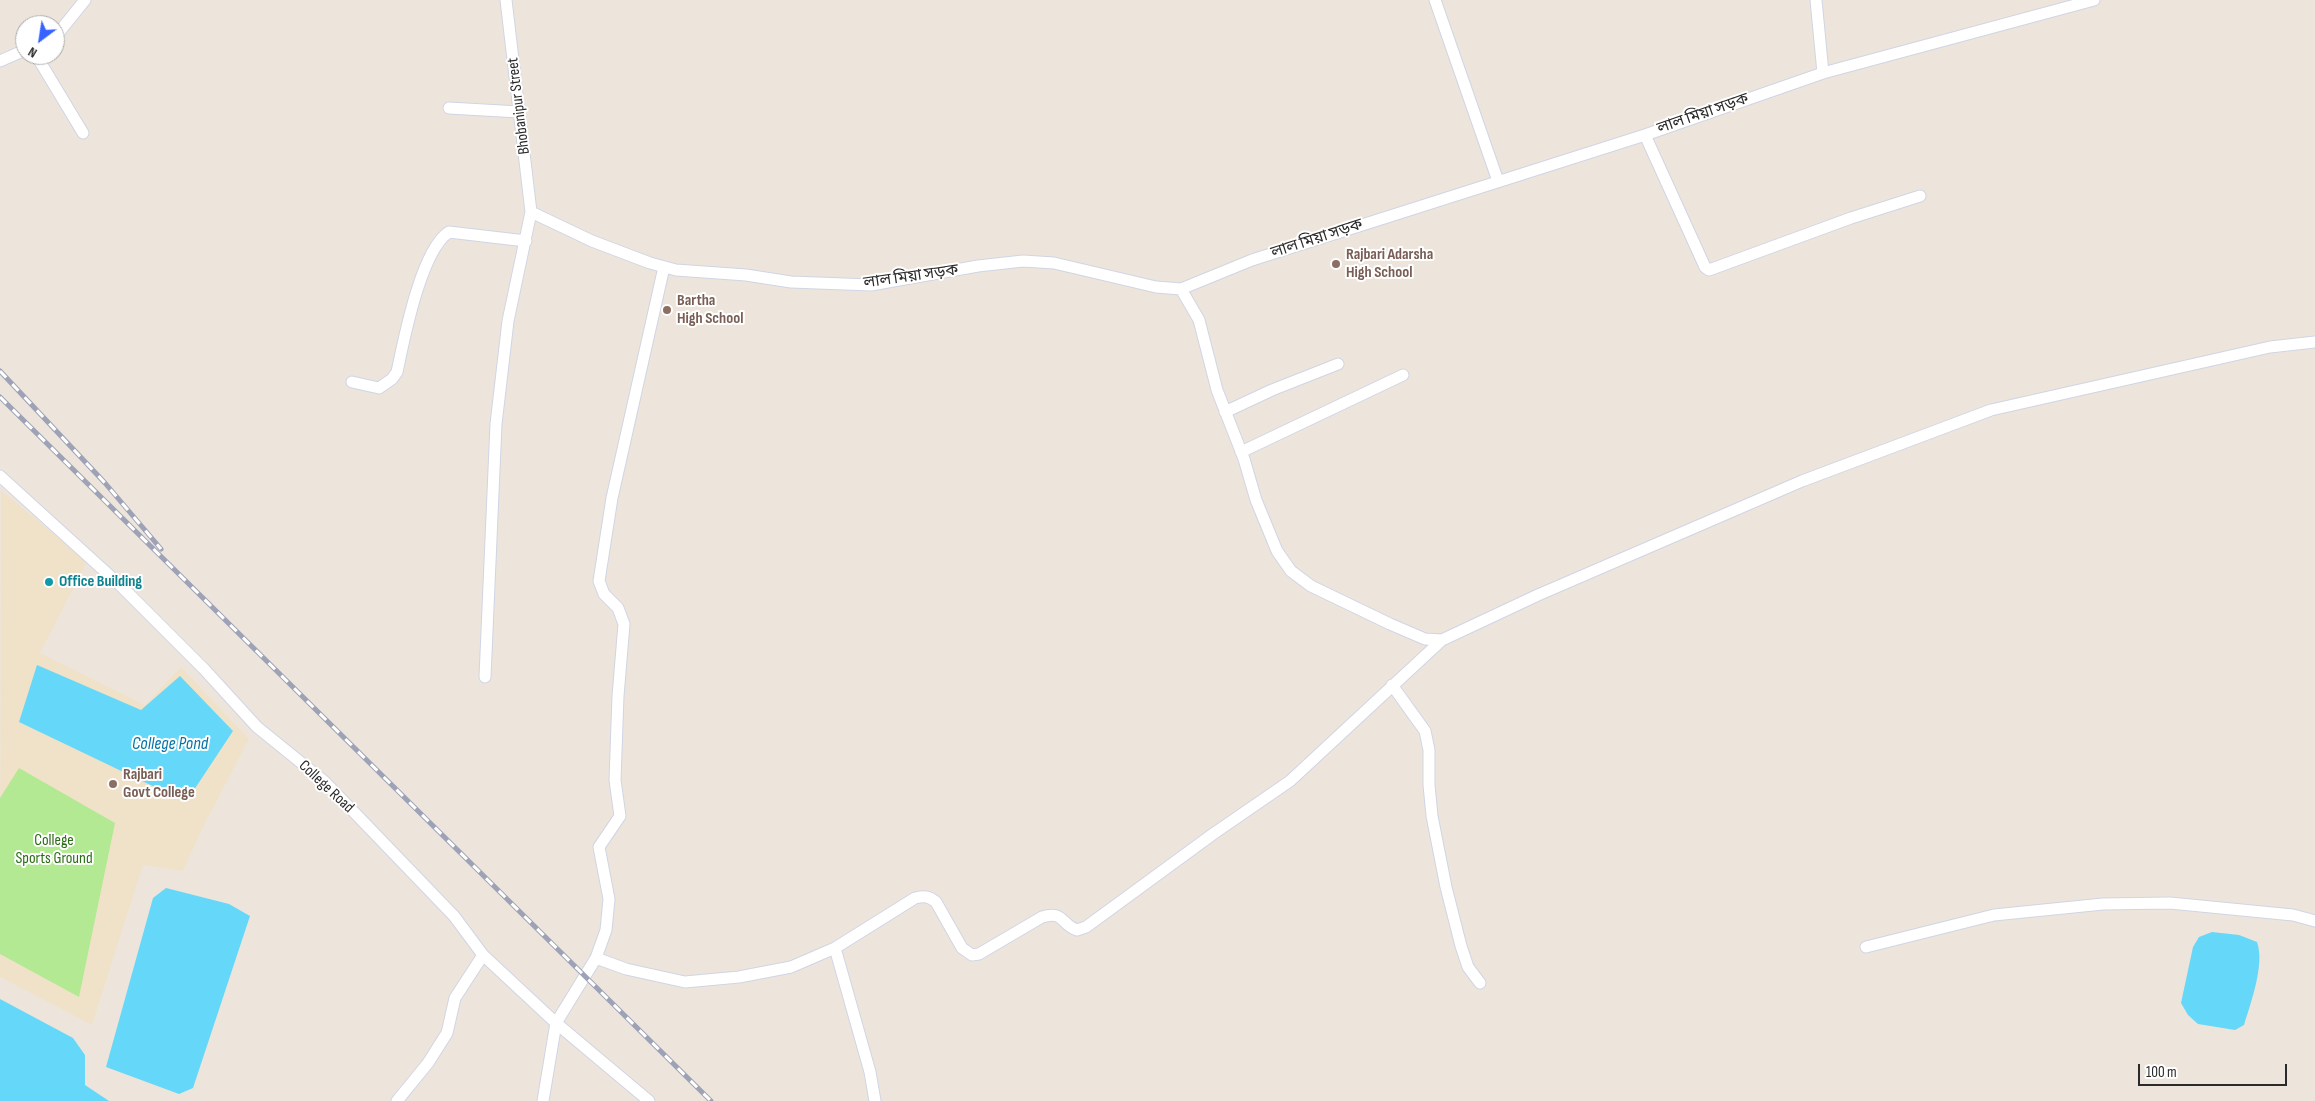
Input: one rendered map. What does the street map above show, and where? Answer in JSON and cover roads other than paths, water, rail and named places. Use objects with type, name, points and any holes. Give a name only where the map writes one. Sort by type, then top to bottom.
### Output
[{"type":"street","points":[[65,25],[85,0]]},
{"type":"street","name":"Bhobanipur Street","points":[[485,677],[496,424],[508,321],[531,212],[506,0]]},
{"type":"street","points":[[1435,0],[1498,181]]},
{"type":"street","points":[[1816,0],[1822,73]]},
{"type":"street","name":"লাল মিয়া সড়ক","points":[[531,212],[592,242],[664,267],[746,275],[791,282],[871,285],[978,266],[1023,261],[1054,263],[1156,286],[1181,289],[1252,260],[1644,135],[1822,73],[2094,0]]},
{"type":"street","points":[[0,61],[15,54]]},
{"type":"street","points":[[42,65],[83,133]]},
{"type":"street","points":[[449,108],[519,112]]},
{"type":"street","points":[[1644,135],[1705,267],[1709,270],[1851,218],[1920,196]]},
{"type":"street","points":[[352,382],[379,388],[392,379],[396,372],[406,327],[421,280],[436,245],[442,236],[449,232],[526,241]]},
{"type":"street","points":[[543,1101],[556,1023],[596,958],[606,930],[609,899],[599,847],[620,816],[615,780],[618,696],[624,624],[618,608],[604,594],[599,581],[612,498],[664,267]]},
{"type":"street","points":[[1181,289],[1199,320],[1217,390],[1241,452],[1256,500],[1277,552],[1291,571],[1312,586],[1425,640],[1442,640]]},
{"type":"street","points":[[596,958],[626,969],[685,982],[739,977],[792,967],[836,948],[915,898],[924,896],[930,897],[936,902],[962,948],[972,955],[979,954],[1042,917],[1051,914],[1063,919],[1070,928],[1077,930],[1086,926],[1290,781],[1442,640],[1556,588],[1802,481],[1992,410],[2270,346],[2315,342]]},
{"type":"street","points":[[1226,412],[1272,390],[1338,364]]},
{"type":"street","points":[[1241,452],[1403,375]]},
{"type":"street","name":"College Road","points":[[0,476],[120,584],[204,669],[257,727],[325,782],[454,916],[483,955],[556,1023],[649,1101]]},
{"type":"street","points":[[1392,685],[1425,731],[1429,750],[1429,785],[1432,816],[1446,887],[1468,967],[1480,983]]},
{"type":"street","points":[[1866,947],[1994,916],[2104,904],[2170,903],[2293,915],[2315,922]]},
{"type":"street","points":[[836,948],[868,1063],[875,1101]]},
{"type":"street","points":[[397,1101],[428,1063],[447,1033],[455,998],[483,955]]},
{"type":"water","name":"College Pond","points":[[37,665],[141,710],[180,676],[233,731],[186,802],[19,722]]},
{"type":"water","points":[[166,888],[229,904],[250,916],[193,1088],[179,1094],[106,1067],[153,898]]},
{"type":"water","points":[[2212,932],[2239,935],[2257,942],[2259,961],[2253,994],[2244,1025],[2235,1030],[2198,1024],[2188,1015],[2181,1003],[2193,947],[2199,937]]},
{"type":"water","points":[[0,999],[73,1038],[85,1055],[85,1085],[109,1101],[0,1101]]},
{"type":"railway","points":[[0,371],[105,483],[161,549]]},
{"type":"railway","points":[[0,397],[711,1101]]},
{"type":"place","name":"Rajbari Adarsha High School","points":[[1336,264]]},
{"type":"place","name":"Bartha High School","points":[[667,310]]},
{"type":"place","name":"Office Building","points":[[49,582]]},
{"type":"place","name":"Rajbari Govt College","points":[[113,784]]},
{"type":"park label","name":"College Sports Ground","points":[[54,850]]}]
